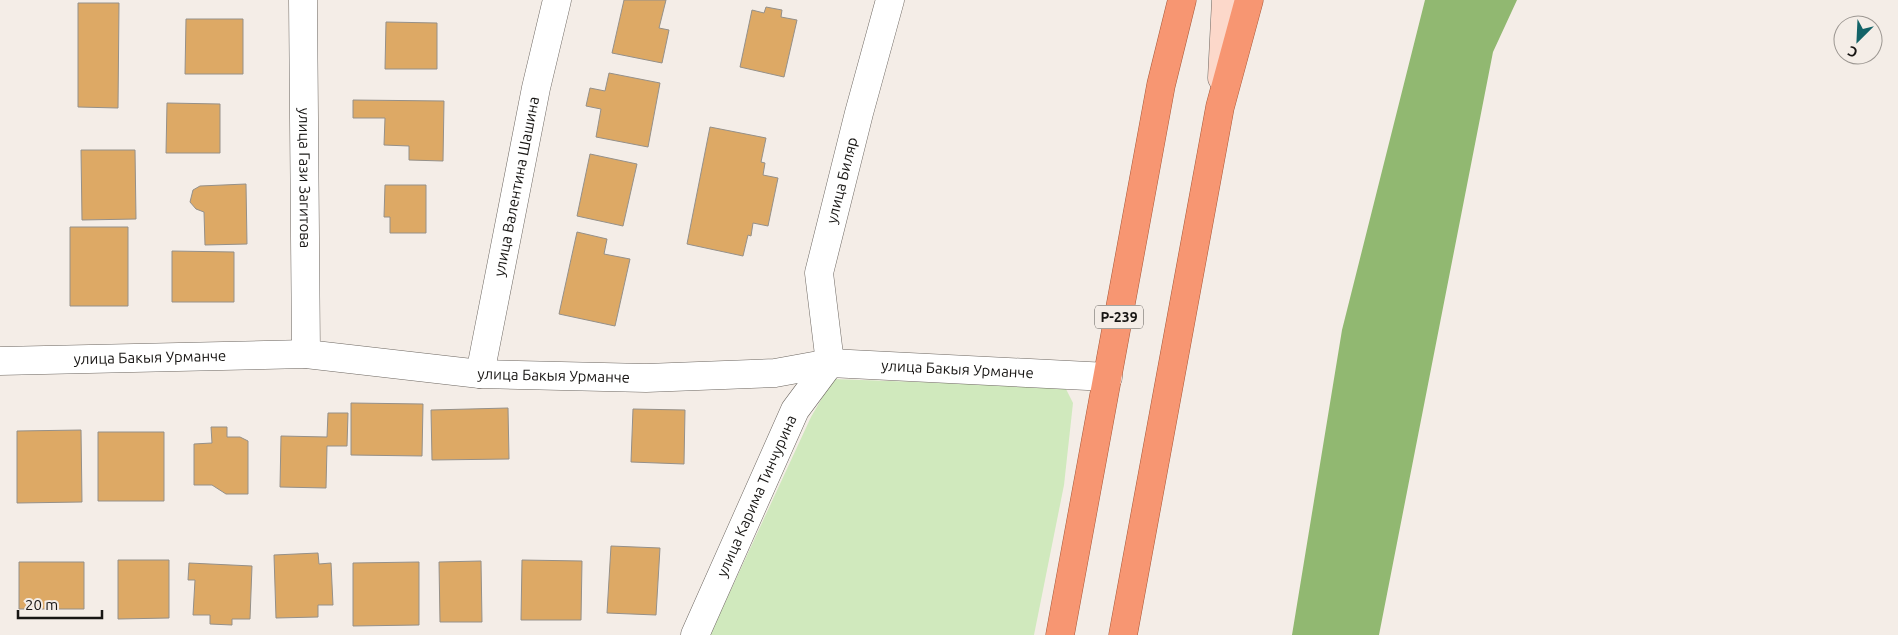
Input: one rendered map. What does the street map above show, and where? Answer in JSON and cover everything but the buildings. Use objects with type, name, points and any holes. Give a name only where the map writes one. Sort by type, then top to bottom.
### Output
[{"type":"highway","name":"Р-239","points":[[1060,635],[1161,85],[1182,0]]},
{"type":"highway","points":[[1124,635],[1220,107],[1249,0]]},
{"type":"main road","points":[[1220,107],[1226,0]]},
{"type":"street","name":"улица Гази Загитова","points":[[303,0],[306,354]]},
{"type":"street","name":"улица Валентина Шашина","points":[[480,374],[536,88],[557,0]]},
{"type":"street","name":"улица Биляр","points":[[830,363],[819,273],[859,113],[890,0]]},
{"type":"street","name":"улица Бакыя Урманче","points":[[0,361],[306,354],[480,374],[646,378],[775,373],[830,363],[1108,377]]},
{"type":"street","name":"улица Карима Тинчурина","points":[[694,635],[795,410],[830,363]]},
{"type":"green space","points":[[1425,0],[1517,0],[1493,52],[1379,635],[1292,635],[1342,330]]},
{"type":"green space","points":[[833,379],[1065,387],[1073,403],[1064,485],[1034,635],[710,635],[811,417]]}]
